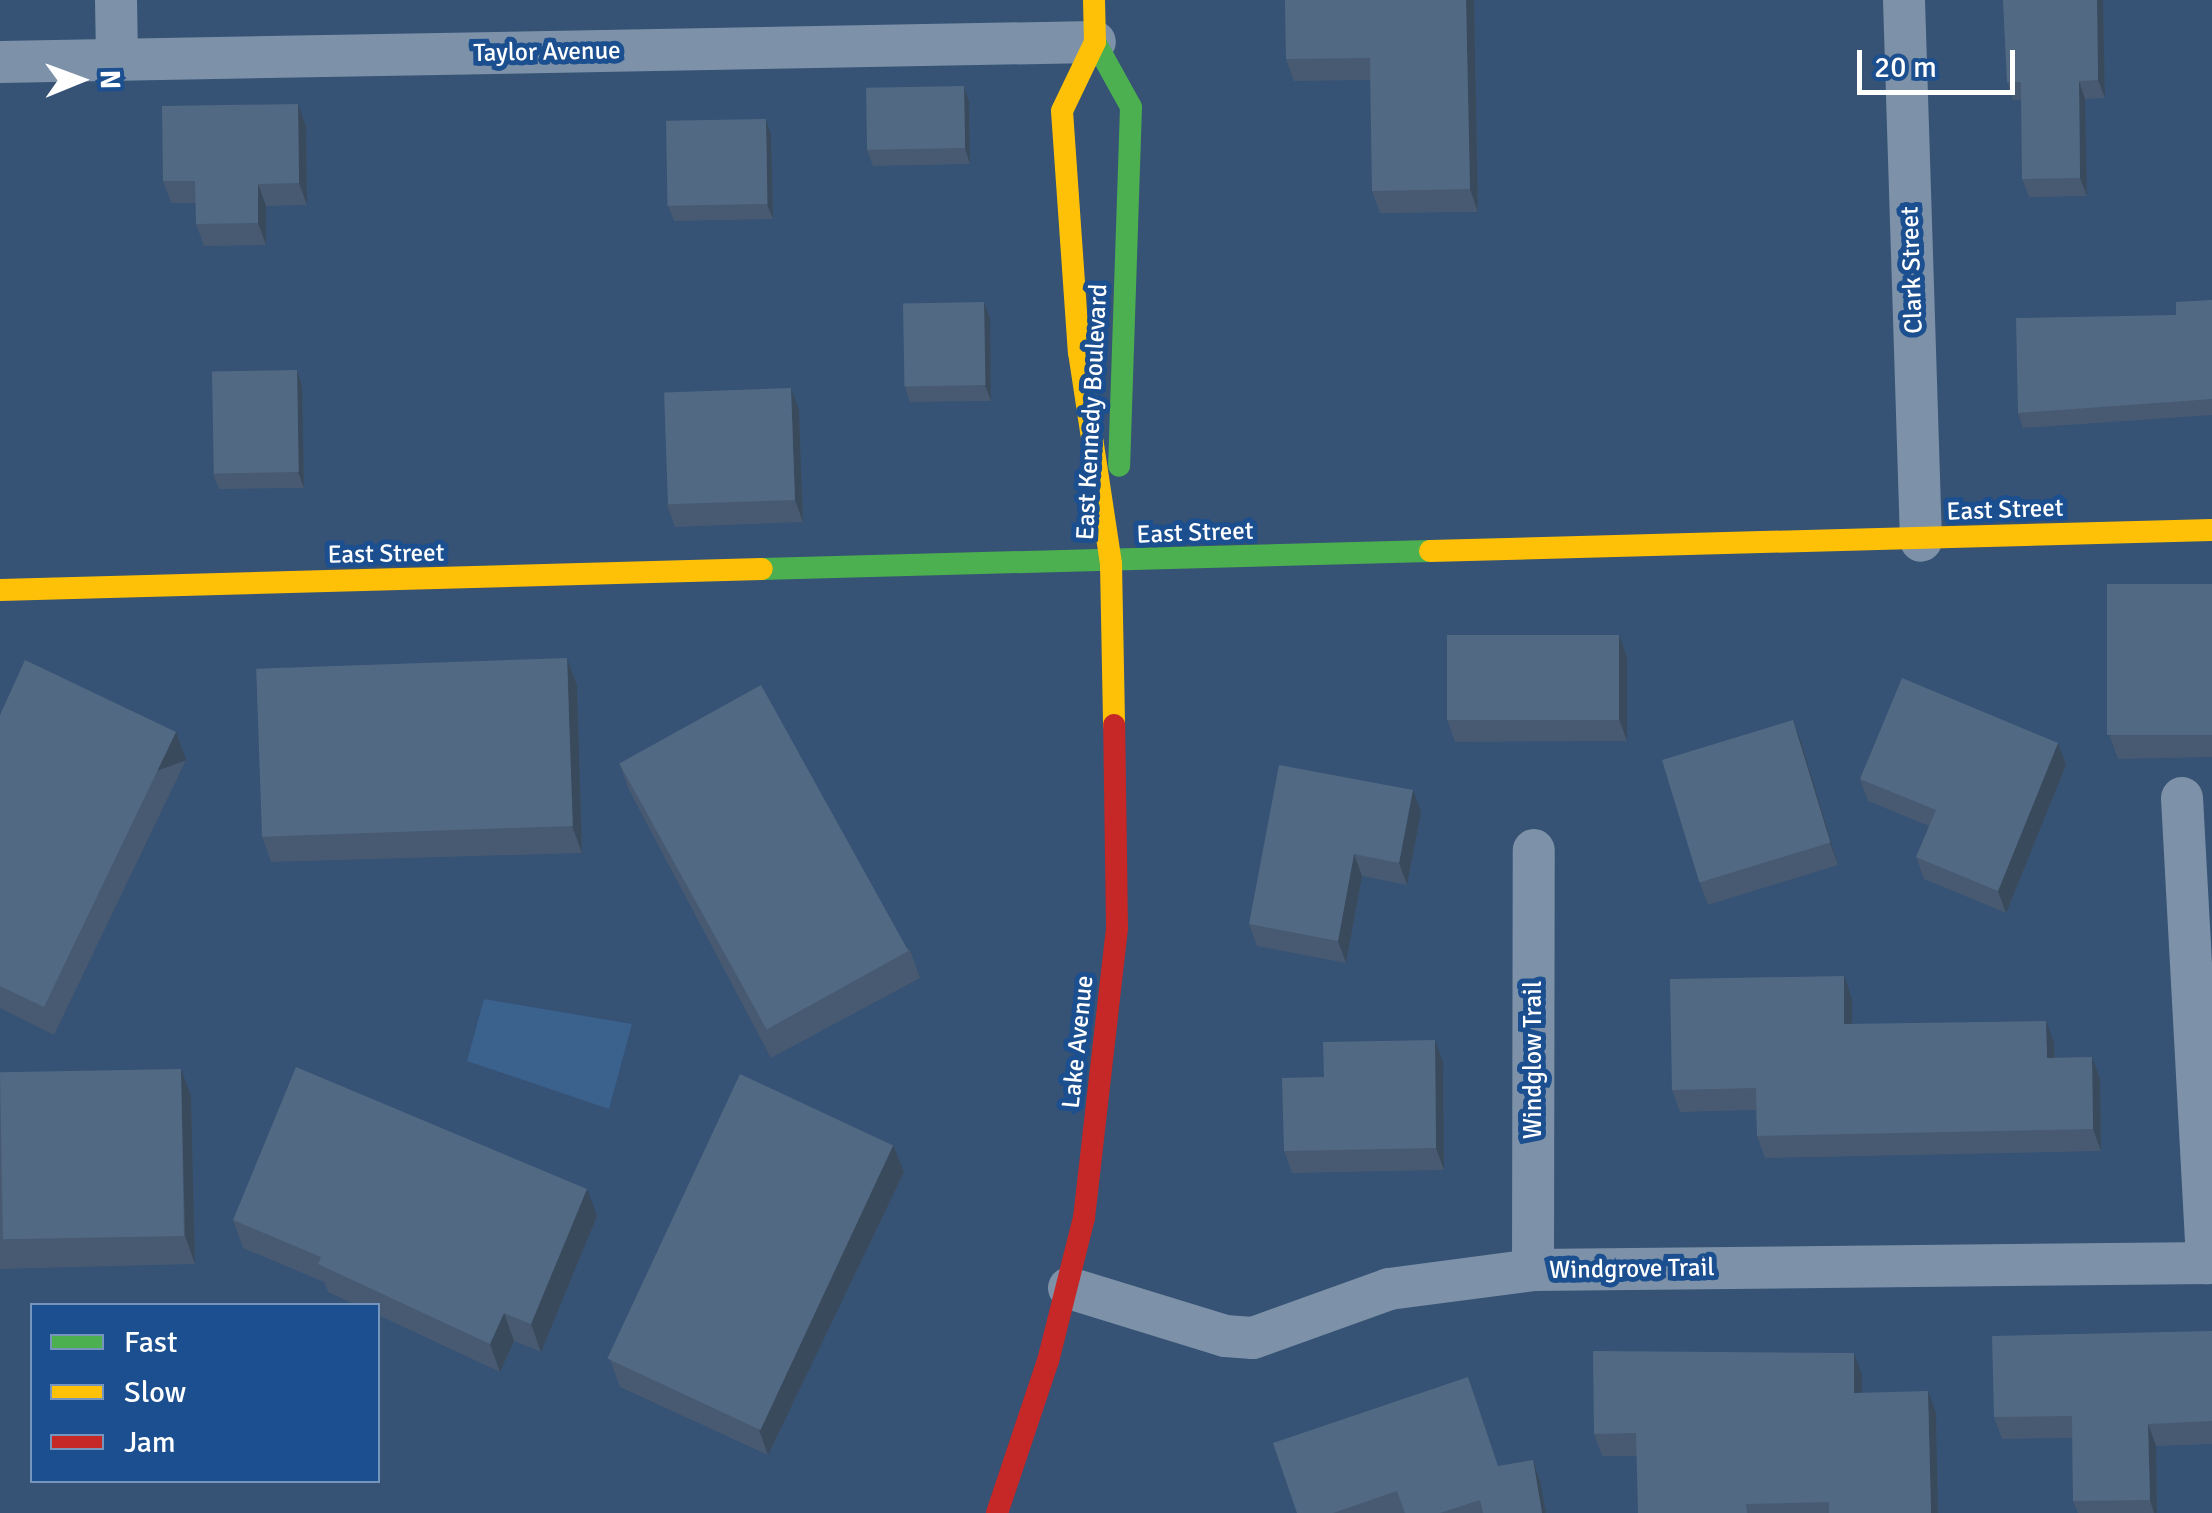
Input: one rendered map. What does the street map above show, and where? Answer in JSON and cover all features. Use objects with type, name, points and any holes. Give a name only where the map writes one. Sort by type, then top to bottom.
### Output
[{"type":"street","points":[[116,0],[116,59]]},
{"type":"street","name":"East Kennedy Boulevard","points":[[1094,0],[1094,42],[1062,111],[1079,352],[1111,564]]},
{"type":"street","name":"Clark Street","points":[[1904,0],[1921,541]]},
{"type":"street","name":"Taylor Avenue","points":[[0,62],[1094,42]]},
{"type":"street","name":"East Kennedy Boulevard","points":[[1094,42],[1131,107],[1127,350],[1111,564]]},
{"type":"street","name":"East Street","points":[[0,590],[1111,564],[2212,530]]},
{"type":"street","name":"Lake Avenue","points":[[997,1513],[1069,1288],[1094,1155],[1117,928],[1111,564]]},
{"type":"street","points":[[2182,798],[2209,1263]]},
{"type":"street","name":"Windglow Trail","points":[[1533,1270],[1534,850]]},
{"type":"street","name":"Windgrove Trail","points":[[1069,1288],[1225,1336],[1253,1338],[1388,1290],[1533,1270],[2209,1263]]},
{"type":"water","points":[[484,999],[632,1024],[609,1109],[467,1061]]},
{"type":"building","points":[[1285,0],[1466,0],[1470,189],[1372,191],[1370,58],[1286,59]]},
{"type":"building","points":[[2003,0],[2097,0],[2098,80],[2079,81],[2080,178],[2022,179],[2021,82],[2007,82]]},
{"type":"building","points":[[964,86],[965,148],[867,150],[866,88]]},
{"type":"building","points":[[298,104],[299,183],[258,184],[258,223],[196,224],[195,181],[163,181],[162,106]]},
{"type":"building","points":[[766,119],[767,204],[667,206],[666,121]]},
{"type":"building","points":[[2212,300],[2212,399],[2018,413],[2016,318],[2176,315],[2176,302]]},
{"type":"building","points":[[984,302],[985,385],[904,386],[903,303]]},
{"type":"building","points":[[297,370],[299,472],[214,473],[212,371]]},
{"type":"building","points":[[791,388],[795,500],[668,504],[664,392]]},
{"type":"building","points":[[2107,584],[2212,584],[2212,735],[2107,735]]},
{"type":"building","points":[[1447,635],[1619,635],[1619,720],[1447,720]]},
{"type":"building","points":[[567,658],[573,826],[262,837],[256,669]]},
{"type":"building","points":[[25,660],[176,732],[44,1007],[0,986],[0,715]]},
{"type":"building","points":[[1902,678],[2058,743],[1998,891],[1916,857],[1936,810],[1860,779]]},
{"type":"building","points":[[761,685],[908,951],[767,1029],[619,764]]},
{"type":"building","points":[[1793,720],[1830,842],[1699,882],[1662,760]]},
{"type":"building","points":[[1279,765],[1413,790],[1399,863],[1354,854],[1338,941],[1249,924]]},
{"type":"building","points":[[1844,976],[1844,1024],[2046,1021],[2047,1058],[2092,1057],[2093,1129],[1757,1136],[1756,1088],[1672,1090],[1670,979]]},
{"type":"building","points":[[1435,1040],[1436,1148],[1284,1151],[1282,1078],[1324,1077],[1323,1042]]},
{"type":"building","points":[[296,1067],[587,1189],[531,1324],[504,1313],[490,1344],[318,1264],[321,1257],[233,1220]]},
{"type":"building","points":[[181,1069],[184,1236],[3,1239],[0,1072]]},
{"type":"building","points":[[740,1074],[893,1145],[760,1430],[607,1359]]},
{"type":"building","points":[[2212,1331],[2212,1421],[2148,1424],[2150,1500],[2073,1501],[2072,1416],[1994,1417],[1992,1336]]},
{"type":"building","points":[[1593,1351],[1854,1353],[1854,1393],[1928,1391],[1931,1513],[1829,1513],[1829,1502],[1746,1504],[1747,1513],[1638,1513],[1636,1433],[1594,1434]]},
{"type":"building","points":[[1468,1377],[1498,1466],[1533,1460],[1542,1513],[1483,1513],[1480,1500],[1440,1513],[1405,1513],[1397,1491],[1333,1513],[1297,1513],[1273,1443]]},
{"type":"traffic: fast","points":[[1095,42],[1131,107],[1119,466]]},
{"type":"traffic: fast","points":[[762,569],[1430,551]]},
{"type":"traffic: slow","points":[[1094,0],[1095,42],[1062,111],[1079,352],[1111,564],[1114,725]]},
{"type":"traffic: slow","points":[[1430,551],[2212,530]]},
{"type":"traffic: slow","points":[[0,590],[762,569]]},
{"type":"traffic: jam","points":[[997,1513],[1048,1361],[1084,1218],[1117,928],[1114,725]]}]
